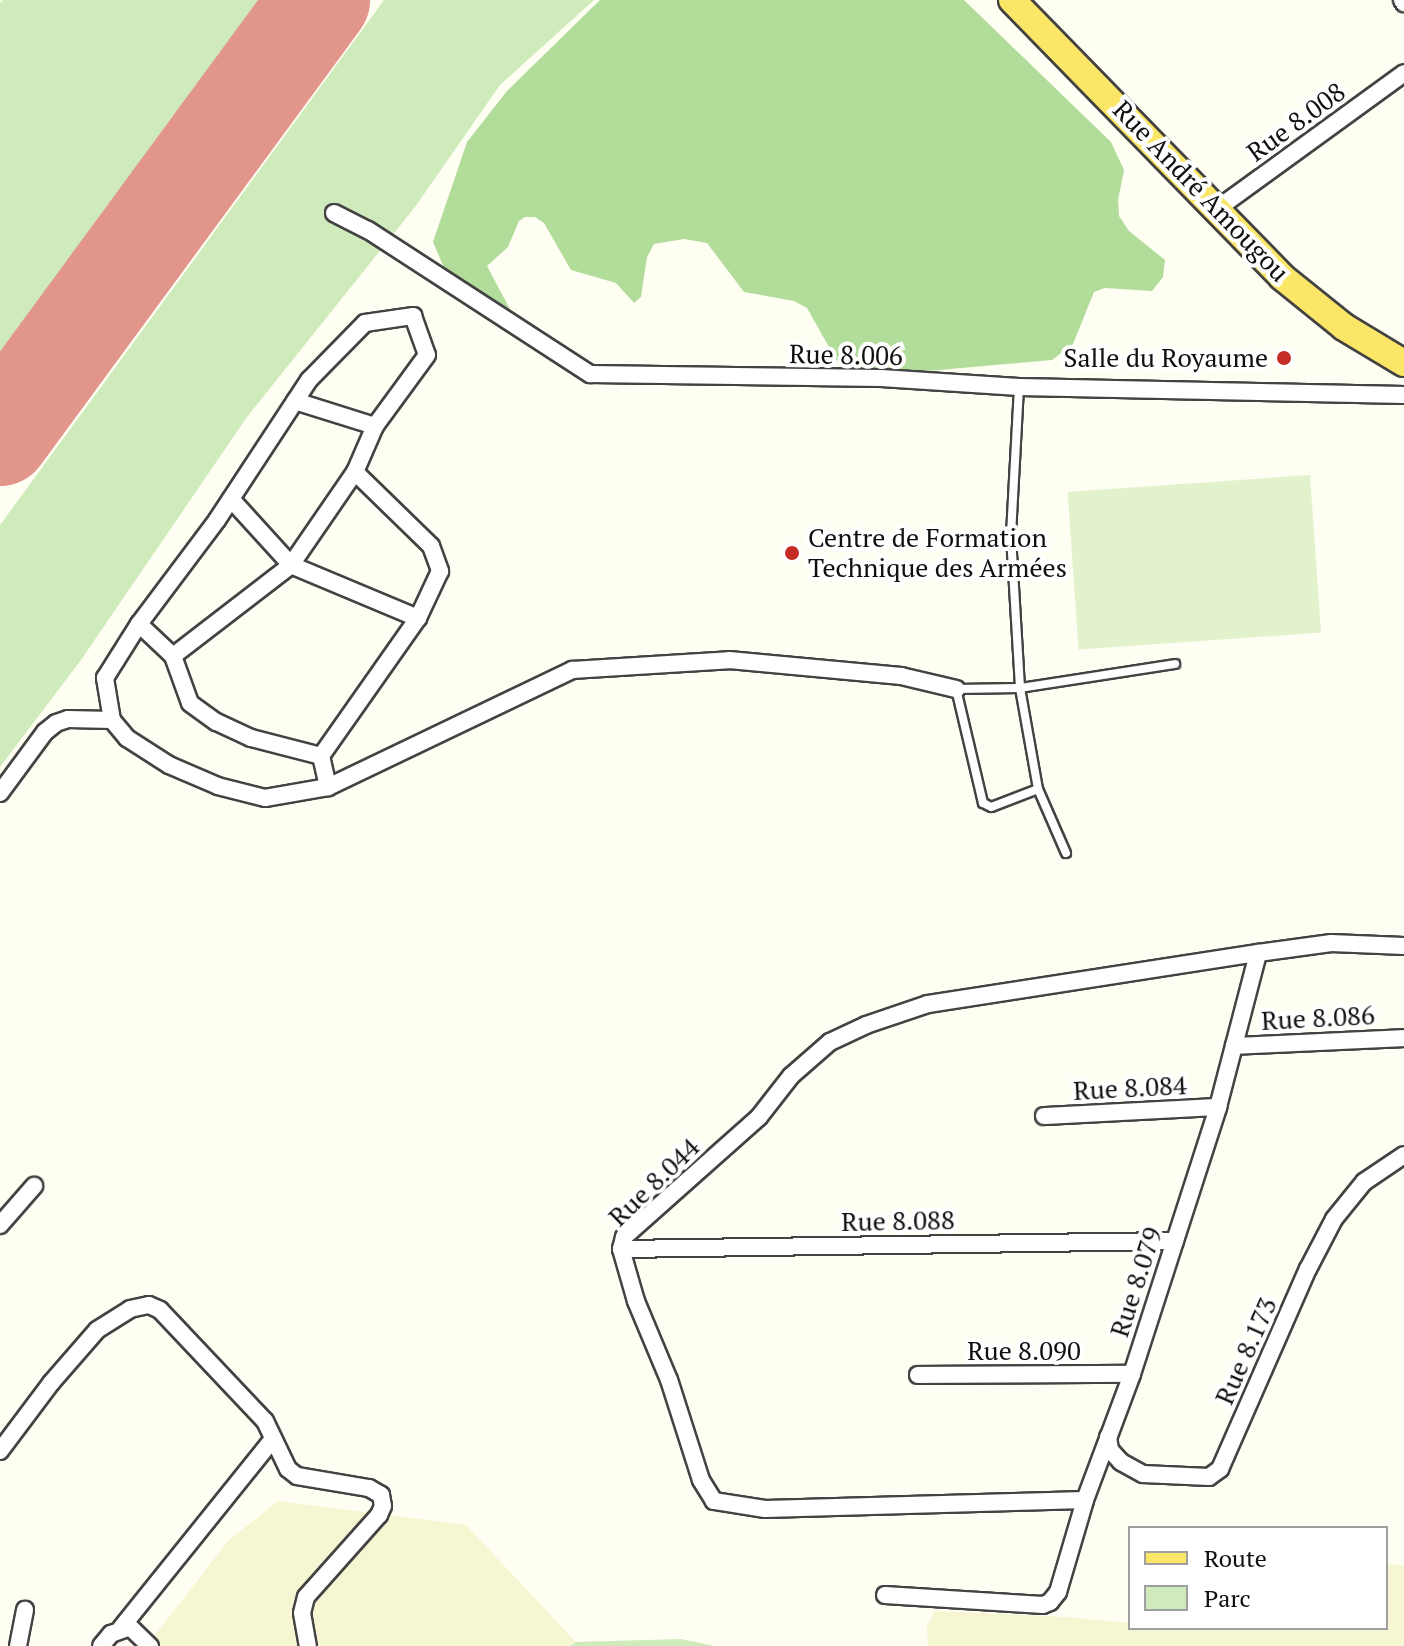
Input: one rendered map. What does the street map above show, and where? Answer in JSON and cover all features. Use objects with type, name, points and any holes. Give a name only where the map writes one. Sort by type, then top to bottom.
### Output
[{"type":"main road","name":"Rue André Amougou","points":[[1012,0],[1294,287],[1344,327],[1404,363]]},
{"type":"street","name":"Rue 8.008","points":[[1217,209],[1404,73]]},
{"type":"street","name":"Rue 8.006","points":[[334,213],[368,230],[590,374],[881,378],[1019,387],[1404,395]]},
{"type":"street","points":[[173,656],[291,565],[355,472],[375,426],[427,355],[413,316],[365,323],[309,380],[231,499],[139,624],[105,678],[112,720],[127,738],[169,765],[218,786],[265,798],[328,787],[572,670],[729,660],[901,676],[956,689]]},
{"type":"street","points":[[295,401],[375,426]]},
{"type":"street","points":[[328,787],[321,756],[418,618],[440,571],[431,546],[355,472]]},
{"type":"street","points":[[231,499],[291,565],[418,618]]},
{"type":"street","points":[[139,624],[173,656],[190,703],[216,722],[251,738],[321,756]]},
{"type":"street","points":[[0,793],[45,732],[56,723],[68,719],[112,720]]},
{"type":"street","points":[[1258,953],[1331,943],[1404,946]]},
{"type":"street","name":"Rue 8.079","points":[[885,1595],[1043,1605],[1050,1602],[1062,1579],[1085,1500],[1132,1374],[1218,1107],[1258,953]]},
{"type":"street","name":"Rue 8.044","points":[[1085,1500],[765,1509],[714,1501],[701,1480],[669,1380],[636,1301],[621,1249],[624,1237],[759,1117],[791,1076],[830,1042],[928,1004],[1258,953]]},
{"type":"street","name":"Rue 8.086","points":[[1234,1046],[1404,1038]]},
{"type":"street","name":"Rue 8.084","points":[[1044,1116],[1218,1107]]},
{"type":"street","name":"Rue 8.173","points":[[1108,1437],[1110,1450],[1121,1462],[1143,1474],[1209,1477],[1220,1469],[1308,1269],[1334,1219],[1364,1182],[1404,1155]]},
{"type":"street","points":[[0,1225],[34,1186]]},
{"type":"street","name":"Rue 8.088","points":[[621,1249],[1175,1241]]},
{"type":"street","points":[[0,1451],[51,1383],[97,1330],[130,1309],[149,1305],[160,1310],[265,1421],[288,1469],[297,1476],[369,1488],[381,1495],[383,1506],[379,1515],[306,1597],[302,1613],[308,1646]]},
{"type":"street","name":"Rue 8.090","points":[[918,1375],[1132,1374]]},
{"type":"street","points":[[101,1646],[121,1628],[273,1439]]},
{"type":"street","points":[[18,1646],[25,1610]]},
{"type":"street","points":[[121,1628],[130,1627],[150,1646]]},
{"type":"lane","points":[[1019,387],[1011,536],[1020,688],[1038,789],[1066,853]]},
{"type":"lane","points":[[1038,789],[991,807],[983,803],[956,689],[1020,688],[1175,664]]},
{"type":"green space","points":[[3,0],[266,0],[0,363],[0,3]]},
{"type":"green space","points":[[384,0],[594,0],[500,85],[415,207],[247,417],[81,660],[0,767],[0,525]]},
{"type":"green space","points":[[600,0],[964,0],[1111,142],[1124,170],[1118,200],[1119,216],[1129,231],[1165,260],[1163,277],[1152,291],[1105,288],[1094,292],[1073,344],[1052,360],[893,374],[843,372],[807,308],[794,301],[744,292],[707,243],[684,239],[654,244],[647,257],[641,297],[634,303],[616,283],[571,270],[544,223],[535,217],[525,217],[519,221],[508,247],[487,266],[513,315],[451,284],[433,242],[467,142],[507,91]]},
{"type":"green space","points":[[1310,475],[1321,633],[1079,650],[1068,492]]},
{"type":"green space","points":[[278,1501],[466,1525],[576,1642],[570,1646],[159,1646],[152,1639],[228,1541]]},
{"type":"green space","points":[[1388,1563],[1404,1566],[1404,1646],[928,1646],[927,1627],[935,1611],[1128,1623],[1128,1630],[1388,1630]]},
{"type":"green space","points":[[681,1639],[715,1646],[570,1646],[576,1642]]},
{"type":"runway","points":[[0,436],[320,0]]},
{"type":"place","name":"Salle du Royaume","points":[[1284,358]]},
{"type":"place","name":"Centre de Formation Technique des Armées","points":[[792,553]]}]
